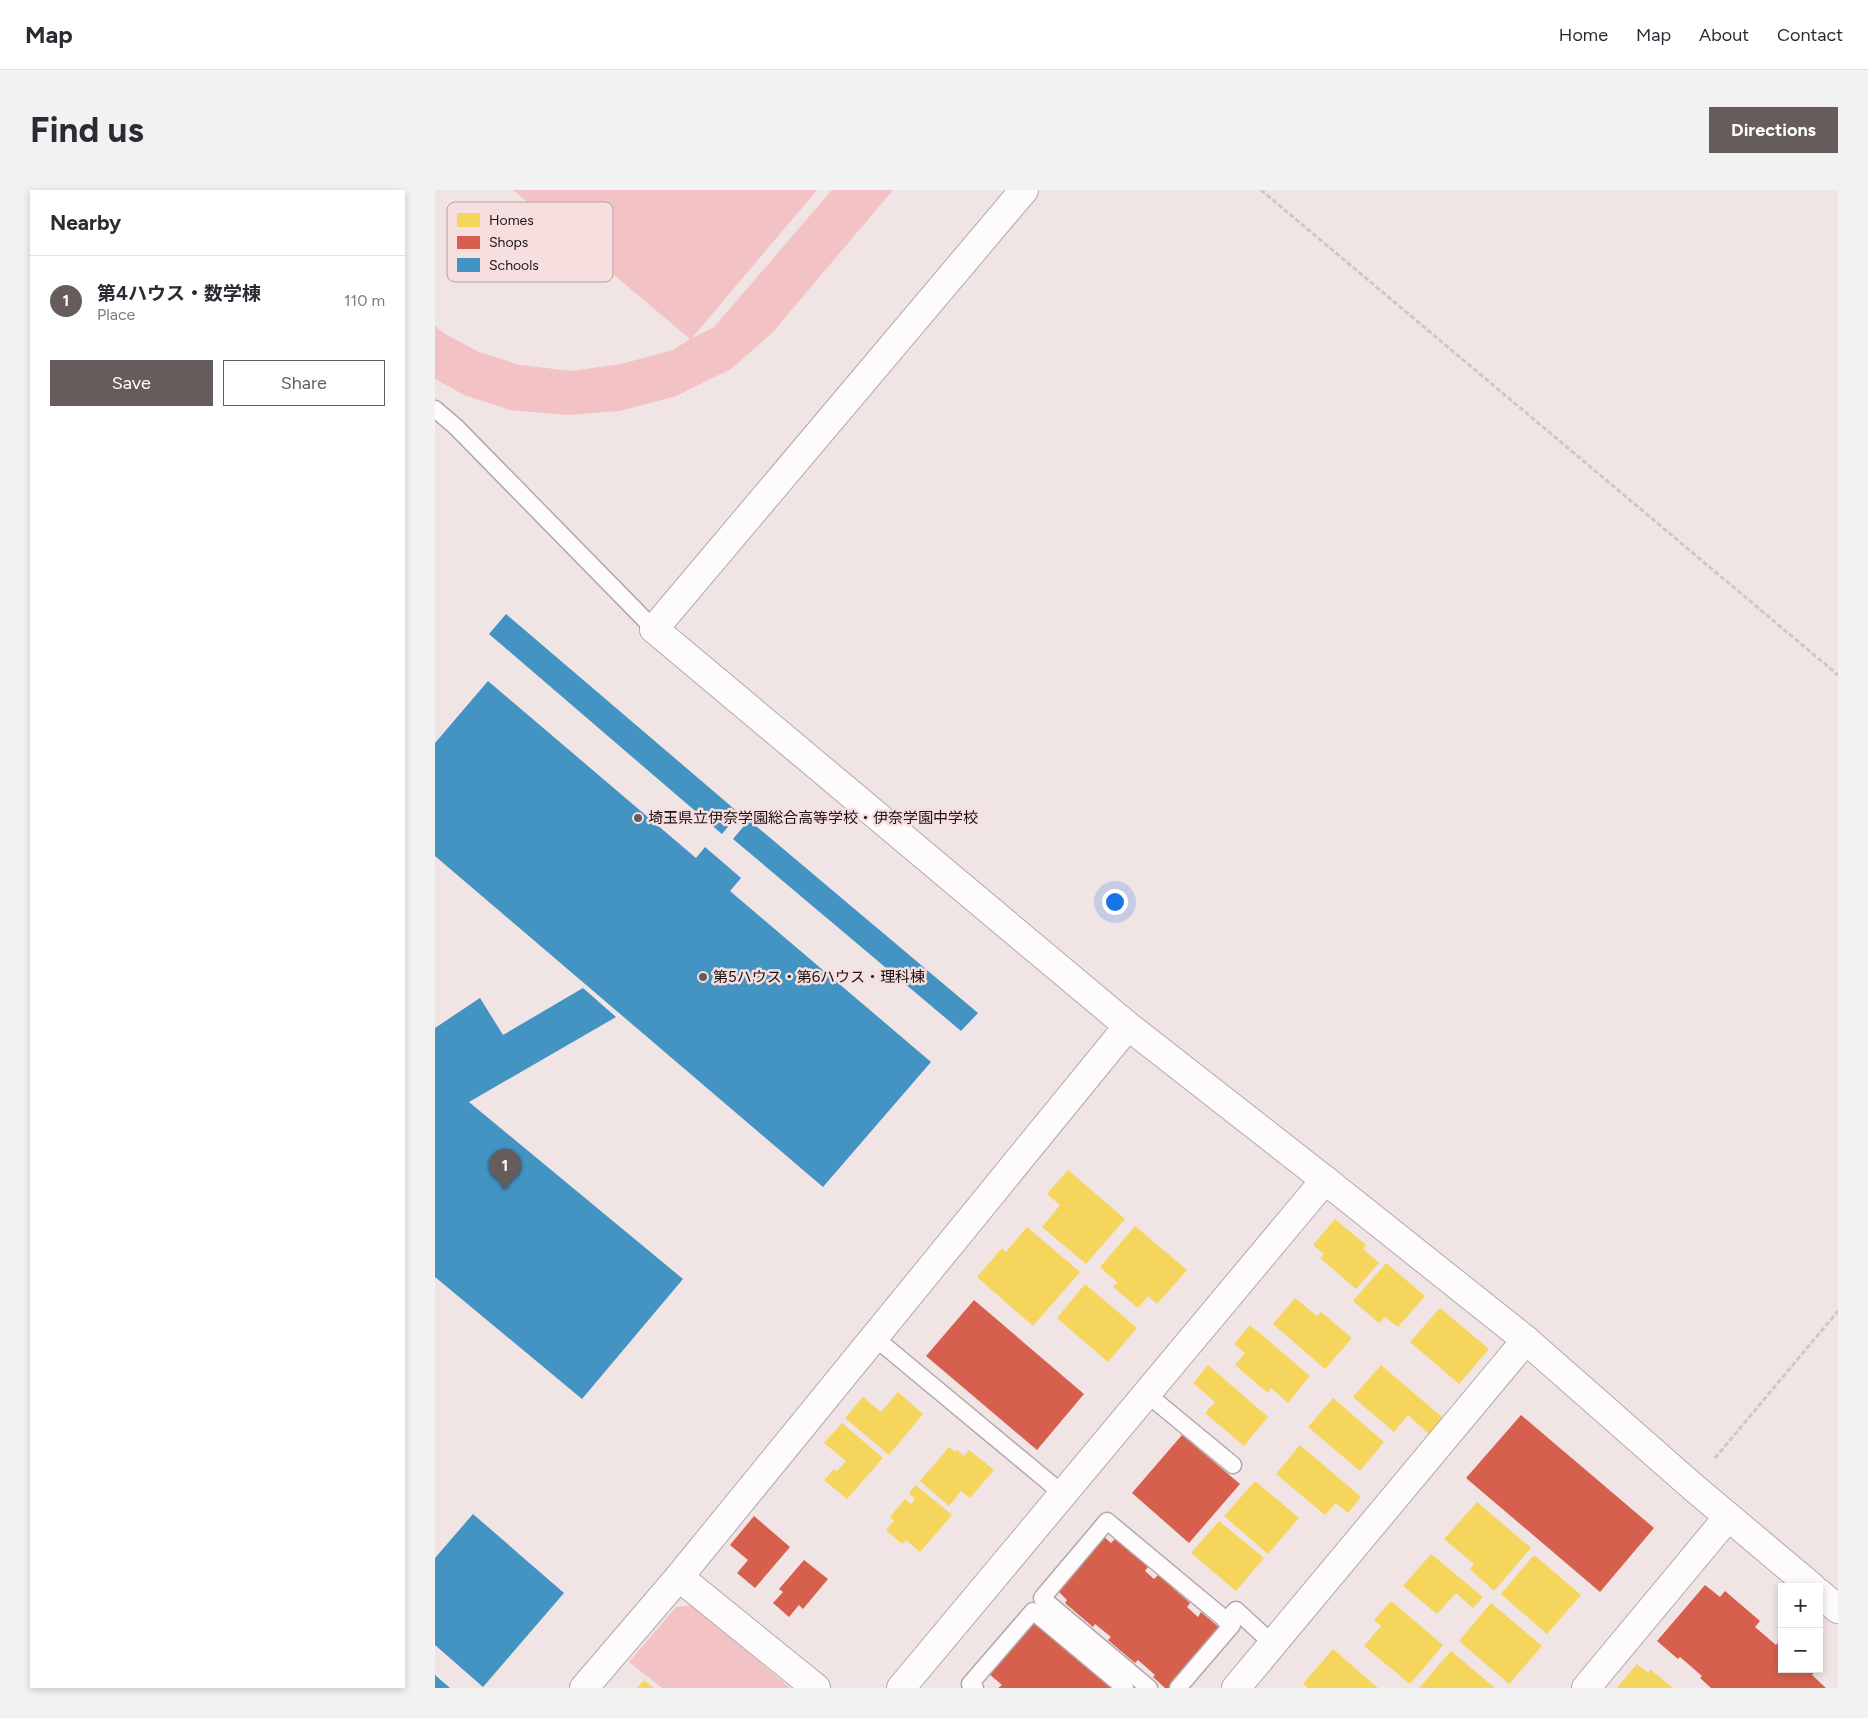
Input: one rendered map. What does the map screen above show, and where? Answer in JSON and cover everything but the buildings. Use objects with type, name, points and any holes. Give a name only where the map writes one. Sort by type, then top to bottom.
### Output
[{"type":"street","points":[[1024,190],[654,629],[1127,1026],[1526,1340],[1693,1487],[1807,1583]]},
{"type":"street","points":[[584,1688],[679,1578],[1127,1026]]},
{"type":"street","points":[[901,1688],[1325,1180]]},
{"type":"street","points":[[1236,1688],[1526,1340]]},
{"type":"street","points":[[1587,1688],[1729,1517]]},
{"type":"street","points":[[679,1578],[816,1688]]},
{"type":"street","points":[[1823,1596],[1838,1609]]},
{"type":"lane","points":[[435,409],[456,426],[654,629]]},
{"type":"lane","points":[[874,1337],[1063,1494]]},
{"type":"lane","points":[[1147,1394],[1233,1465]]},
{"type":"lane","points":[[1149,1688],[1042,1598],[1107,1521],[1232,1625],[1178,1688]]},
{"type":"lane","points":[[975,1688],[970,1684],[1033,1610],[1125,1688]]},
{"type":"lane","points":[[1227,1621],[1236,1610],[1273,1644]]},
{"type":"path","points":[[1261,190],[1838,675]]},
{"type":"path","points":[[1693,1487],[1723,1448],[1838,1312]]},
{"type":"shaded area","points":[[513,190],[817,190],[692,338],[714,327],[832,190],[893,190],[772,333],[731,369],[676,396],[620,411],[568,415],[510,410],[464,395],[435,379],[435,326],[445,334],[479,352],[520,365],[572,371],[621,364],[673,350],[690,339],[613,274],[613,202],[527,202]]},
{"type":"shaded area","points":[[693,1605],[790,1688],[662,1688],[629,1662],[676,1607]]},
{"type":"place","name":"埼玉県立伊奈学園総合高等学校・伊奈学園中学校","points":[[638,818]]},
{"type":"place","name":"第5ハウス・第6ハウス・理科棟","points":[[703,977]]},
{"type":"place","name":"第4ハウス・数学棟","points":[[505,1190]]}]
